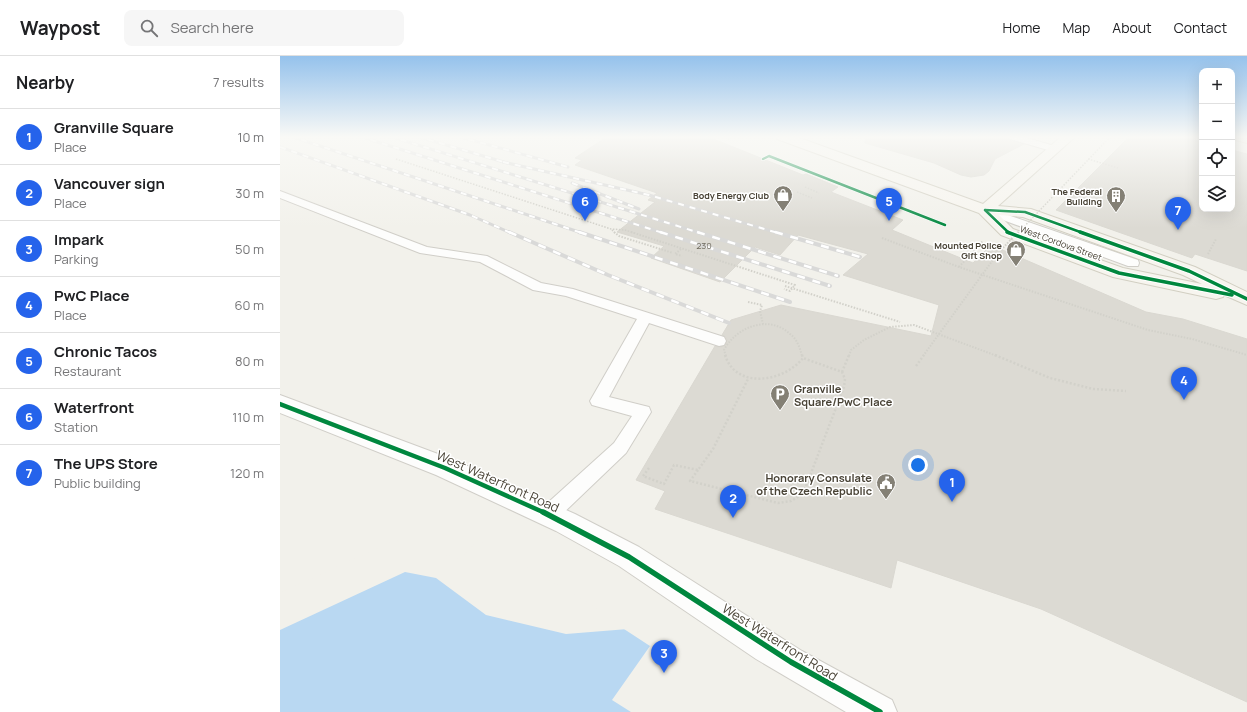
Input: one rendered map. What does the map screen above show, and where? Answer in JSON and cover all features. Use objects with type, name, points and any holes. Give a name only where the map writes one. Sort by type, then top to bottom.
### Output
[{"type":"main road","name":"West Cordova Street","points":[[866,167],[985,210],[1026,212],[1189,271],[1245,298]]},
{"type":"main road","points":[[985,210],[1035,167]]},
{"type":"main road","name":"West Cordova Street","points":[[985,210],[1007,232],[1119,273],[1245,298]]},
{"type":"street","name":"West Waterfront Road","points":[[280,404],[420,456],[549,514],[606,544],[662,577],[790,662],[880,712]]},
{"type":"lane","points":[[280,194],[424,250],[483,259],[538,287],[568,292],[719,341]]},
{"type":"lane","points":[[985,210],[1133,263]]},
{"type":"lane","points":[[549,514],[620,448],[643,412],[598,401],[615,373],[620,359],[644,317]]},
{"type":"path","points":[[419,167],[611,229],[625,230],[795,285],[793,288]]},
{"type":"path","points":[[916,366],[1001,250],[1081,167]]},
{"type":"path","points":[[1113,167],[1118,168]]},
{"type":"path","points":[[804,187],[819,193]]},
{"type":"path","points":[[798,192],[812,198]]},
{"type":"path","points":[[611,229],[619,236],[673,253]]},
{"type":"path","points":[[882,238],[959,268],[982,274],[1148,330],[1192,339],[1247,355]]},
{"type":"path","points":[[1207,257],[1216,239]]},
{"type":"path","points":[[959,268],[982,243]]},
{"type":"path","points":[[681,249],[675,254],[682,256]]},
{"type":"path","points":[[785,286],[900,322]]},
{"type":"path","points":[[784,289],[790,291],[793,288]]},
{"type":"path","points":[[748,302],[762,305],[760,311],[763,324]]},
{"type":"path","points":[[803,358],[798,365],[779,375],[748,379],[740,375],[732,367],[726,359],[724,350],[733,335],[750,327],[763,324],[777,326],[795,337],[803,358],[842,372]]},
{"type":"path","points":[[748,379],[713,449],[690,481],[778,503],[786,503],[797,499],[803,494],[842,394],[845,379],[842,372],[851,350],[864,340],[890,327],[914,325],[979,348],[1050,378],[1093,389],[1126,391]]},
{"type":"path","points":[[649,468],[643,476],[664,484],[674,465],[698,470]]},
{"type":"water","points":[[395,542],[578,599],[650,646],[612,700],[631,712],[280,712],[280,596]]},
{"type":"pier","points":[[395,540],[460,559],[478,540],[579,597],[628,629],[566,634],[486,615],[436,578],[405,572],[280,630],[280,593]]},
{"type":"building","points":[[580,167],[782,167],[803,175],[806,174],[838,187],[831,192],[903,220],[892,230],[973,263],[991,245],[1146,312],[1183,319],[1247,339],[1247,702],[1041,609],[897,560],[891,588],[655,509],[665,491],[636,480],[715,346],[725,346],[727,340],[725,336],[722,335],[731,320],[781,305],[931,336],[939,305],[843,275],[868,254],[798,235],[780,255],[755,247],[720,282],[651,258],[664,246],[617,232],[655,202],[648,200],[657,193]]},
{"type":"building","points":[[942,167],[991,167],[984,175],[971,177],[961,175]]},
{"type":"building","points":[[1099,167],[1199,167],[1199,212],[1235,212],[1235,167],[1247,167],[1247,271],[1195,254],[1192,258],[1056,210]]},
{"type":"railway","points":[[335,167],[470,215],[511,233]]},
{"type":"railway","points":[[382,167],[582,233]]},
{"type":"railway","points":[[455,167],[663,233]]},
{"type":"railway","points":[[487,167],[700,233]]},
{"type":"railway","points":[[523,167],[649,195],[778,233]]},
{"type":"railway","points":[[572,183],[639,209]]},
{"type":"railway","points":[[509,232],[608,275],[729,323]]},
{"type":"railway","points":[[579,232],[790,302]]},
{"type":"railway","points":[[660,232],[830,286]]},
{"type":"railway","points":[[697,232],[838,276]]},
{"type":"railway","points":[[775,232],[860,257]]},
{"type":"cycle path","points":[[796,167],[945,225]]},
{"type":"cycle path","points":[[985,210],[1025,212],[1189,271],[1247,299]]},
{"type":"cycle path","points":[[985,210],[1007,232],[1119,273],[1232,295]]},
{"type":"cycle path","points":[[280,404],[404,451],[486,485],[526,503],[605,543],[675,586],[791,662],[824,682],[880,712]]},
{"type":"place","name":"Body Energy Club","points":[[783,212]]},
{"type":"place","name":"The Federal Building","points":[[1116,213]]},
{"type":"place","name":"Waterfront","points":[[585,221]]},
{"type":"place","name":"Chronic Tacos","points":[[889,221]]},
{"type":"place","name":"The UPS Store","points":[[1178,230]]},
{"type":"place","name":"Mounted Police Gift Shop","points":[[1016,267]]},
{"type":"place","name":"PwC Place","points":[[1184,400]]},
{"type":"place","name":"Granville Square/PwC Place","points":[[780,411]]},
{"type":"place","name":"Honorary Consulate of the Czech Republic","points":[[886,500]]},
{"type":"place","name":"Granville Square","points":[[952,502]]},
{"type":"place","name":"Vancouver sign","points":[[733,518]]},
{"type":"place","name":"Impark","points":[[664,673]]}]
